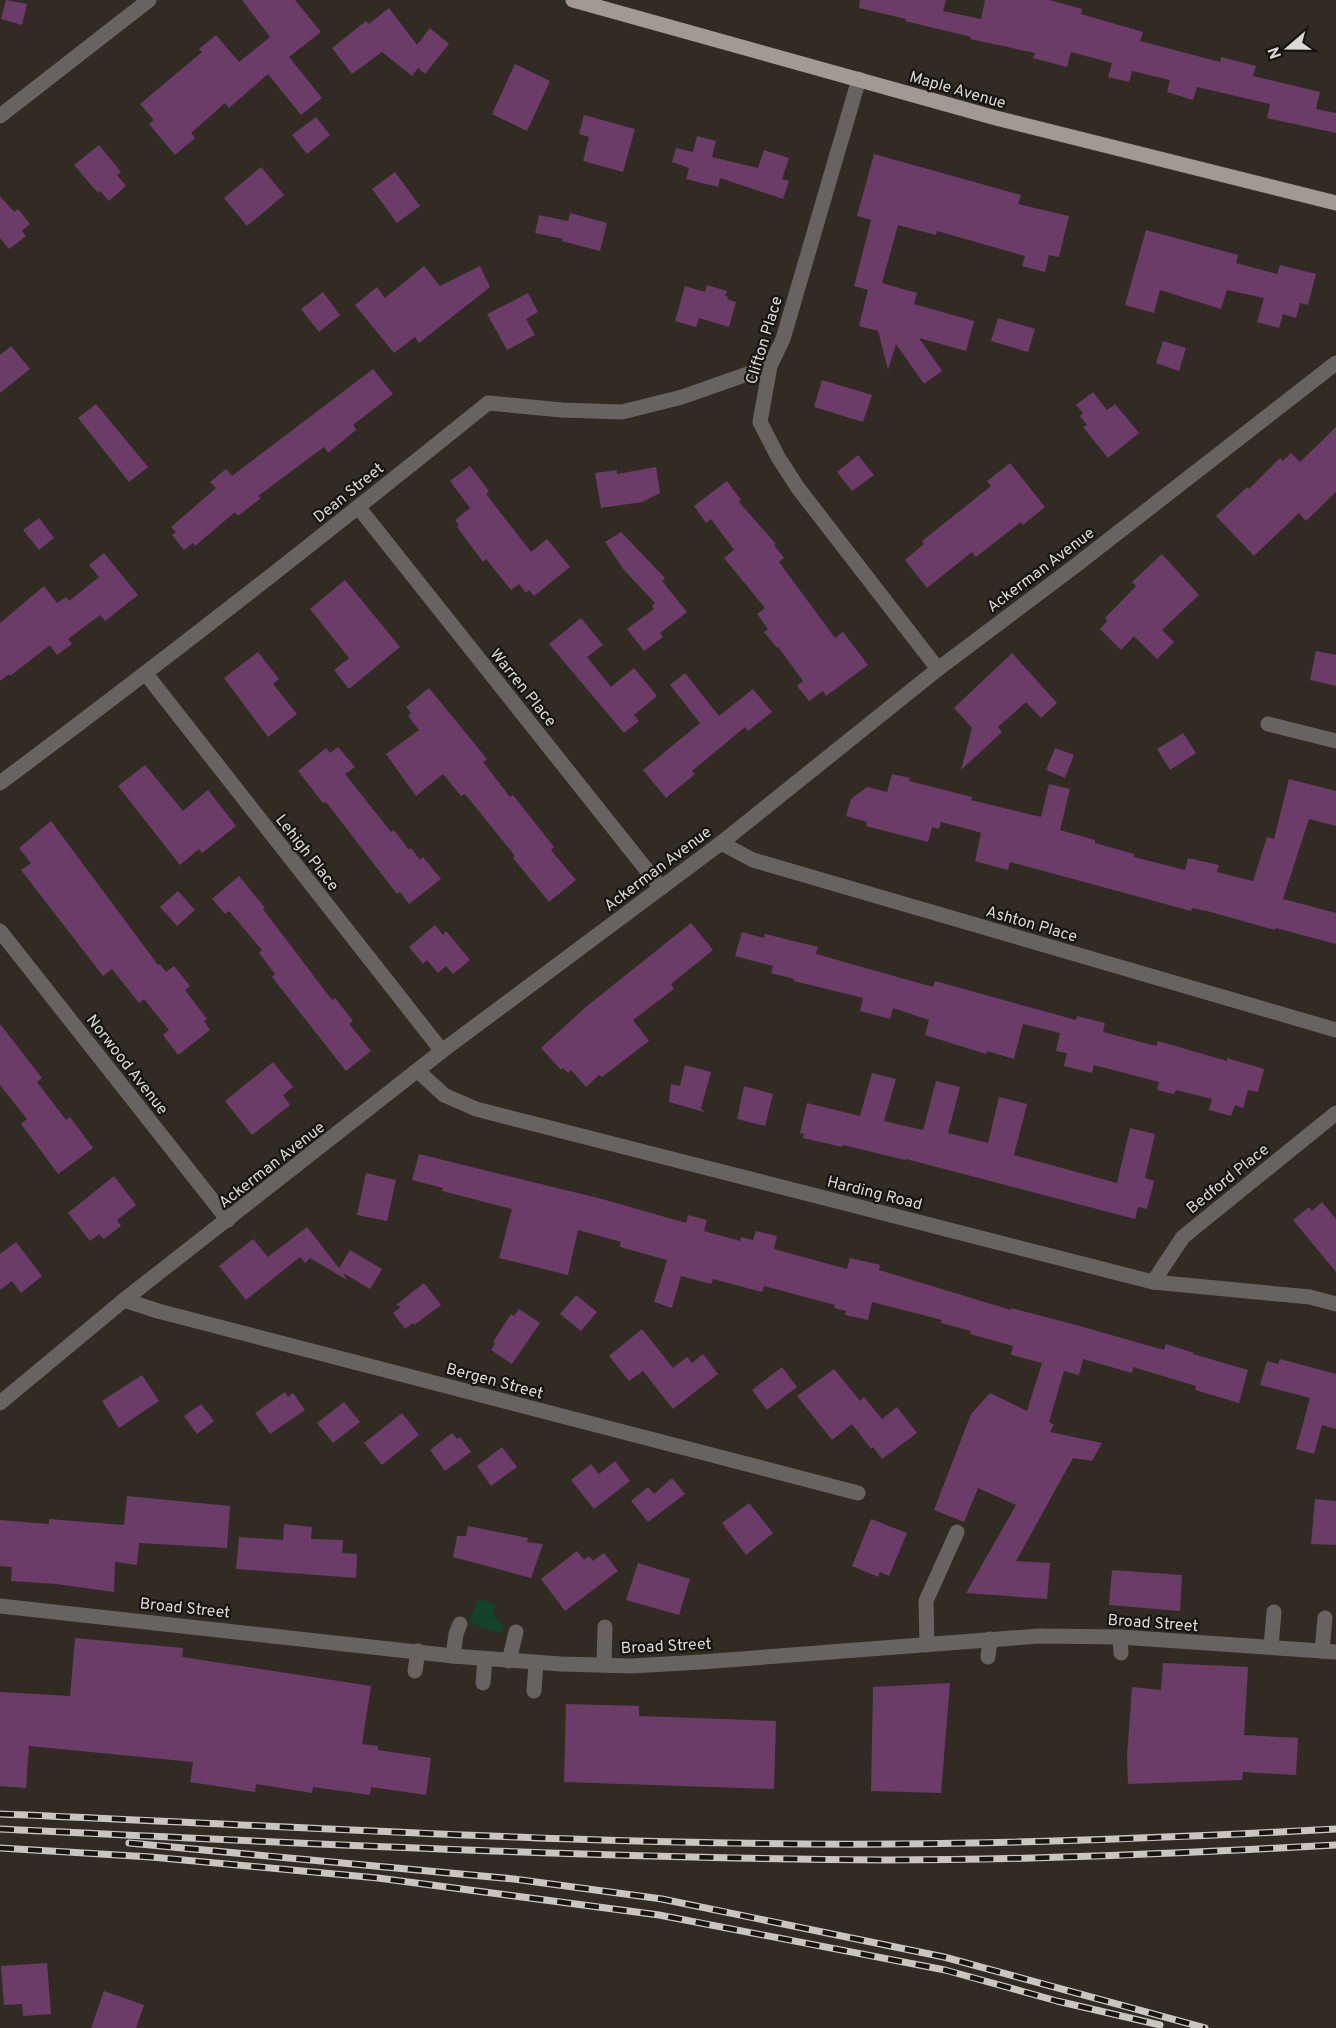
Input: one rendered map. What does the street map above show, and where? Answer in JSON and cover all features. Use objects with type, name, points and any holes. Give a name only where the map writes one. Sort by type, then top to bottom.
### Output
[{"type":"main road","name":"Maple Avenue","points":[[573,0],[996,118],[1336,204]]},
{"type":"street","points":[[0,116],[149,0]]},
{"type":"street","name":"Clifton Place","points":[[859,80],[783,339],[770,366],[759,422],[798,488],[938,669]]},
{"type":"street","name":"Ackerman Avenue","points":[[0,1403],[124,1300],[442,1051],[721,843],[938,669],[1075,566],[1336,363]]},
{"type":"street","name":"Dean Street","points":[[0,783],[146,674],[359,508],[488,403],[562,410],[622,412],[682,397],[770,366]]},
{"type":"street","name":"Warren Place","points":[[359,508],[661,888]]},
{"type":"street","name":"Lehigh Place","points":[[146,674],[442,1051]]},
{"type":"street","points":[[1268,724],[1336,741]]},
{"type":"street","name":"Ashton Place","points":[[721,843],[753,860],[1336,1030]]},
{"type":"street","name":"Norwood Avenue","points":[[0,931],[228,1220]]},
{"type":"street","name":"Harding Road","points":[[418,1071],[444,1095],[476,1108],[1153,1282],[1310,1297],[1336,1304]]},
{"type":"street","name":"Bedford Place","points":[[1153,1282],[1183,1237],[1336,1113]]},
{"type":"street","name":"Bergen Street","points":[[124,1300],[158,1311],[858,1493]]},
{"type":"street","points":[[927,1645],[926,1601],[957,1532]]},
{"type":"street","name":"Broad Street","points":[[0,1606],[536,1664],[631,1666],[1039,1636],[1120,1636],[1329,1652]]},
{"type":"street","points":[[1271,1647],[1275,1611]]},
{"type":"street","points":[[1325,1618],[1329,1652]]},
{"type":"street","points":[[453,1656],[460,1624]]},
{"type":"street","points":[[604,1665],[605,1628]]},
{"type":"street","points":[[509,1661],[516,1632]]},
{"type":"street","points":[[1120,1636],[1121,1653]]},
{"type":"street","points":[[988,1657],[990,1639]]},
{"type":"street","points":[[415,1671],[418,1651]]},
{"type":"street","points":[[483,1683],[485,1659]]},
{"type":"street","points":[[534,1691],[536,1664]]},
{"type":"green space","points":[[478,1599],[496,1605],[492,1614],[504,1627],[498,1633],[469,1622]]},
{"type":"building","points":[[6,0],[27,4],[22,25],[1,19]]},
{"type":"building","points":[[242,0],[295,0],[321,32],[289,57],[322,98],[301,115],[268,74],[229,108],[225,103],[191,133],[195,138],[175,155],[149,124],[154,120],[140,104],[202,52],[199,49],[216,35],[239,62],[270,37]]},
{"type":"building","points":[[860,0],[946,0],[943,11],[981,19],[985,0],[1049,0],[1082,9],[1081,14],[1143,32],[1140,41],[1220,62],[1221,57],[1256,66],[1253,76],[1320,92],[1316,109],[1336,113],[1336,133],[1267,118],[1270,104],[1197,87],[1193,100],[1167,92],[1170,80],[1132,71],[1129,82],[1108,77],[1112,63],[1071,52],[1067,67],[1033,58],[1035,53],[970,39],[971,37],[859,8]]},
{"type":"building","points":[[389,8],[417,45],[430,28],[449,44],[425,74],[418,68],[412,76],[382,52],[352,74],[332,48],[366,21],[369,24]]},
{"type":"building","points":[[515,64],[550,81],[527,131],[492,114]]},
{"type":"building","points":[[584,115],[635,129],[623,172],[583,161],[589,137],[579,134]]},
{"type":"building","points":[[316,117],[330,135],[307,154],[292,135]]},
{"type":"building","points":[[697,136],[716,141],[712,157],[758,168],[764,150],[789,158],[782,179],[789,181],[783,199],[720,178],[718,187],[686,179],[689,168],[672,162],[676,148],[693,152]]},
{"type":"building","points":[[99,145],[121,172],[117,175],[126,186],[109,201],[100,191],[98,193],[74,165]]},
{"type":"building","points":[[874,154],[1021,195],[1018,204],[1069,216],[1059,257],[1049,255],[1045,272],[1022,266],[1025,256],[937,231],[936,235],[898,225],[882,283],[917,293],[914,304],[974,321],[966,351],[919,338],[942,371],[924,384],[896,344],[888,370],[878,331],[859,326],[868,290],[854,286],[871,220],[857,216]]},
{"type":"building","points":[[261,167],[284,195],[247,226],[224,198]]},
{"type":"building","points":[[395,172],[420,206],[397,223],[372,189]]},
{"type":"building","points":[[0,196],[14,212],[18,209],[30,224],[22,231],[26,236],[9,249],[0,238]]},
{"type":"building","points":[[570,213],[607,223],[600,251],[535,233],[539,215],[568,221]]},
{"type":"building","points":[[1146,230],[1238,255],[1236,263],[1277,274],[1280,265],[1316,274],[1308,305],[1300,303],[1296,318],[1283,314],[1279,328],[1257,322],[1264,298],[1227,290],[1221,309],[1160,290],[1154,313],[1125,305]]},
{"type":"building","points":[[424,266],[440,286],[480,266],[490,287],[419,343],[415,337],[394,353],[355,305],[377,287],[385,298]]},
{"type":"building","points":[[707,285],[727,291],[725,296],[728,297],[727,299],[736,302],[729,327],[699,318],[696,327],[675,321],[685,286],[705,292]]},
{"type":"building","points":[[323,292],[340,315],[319,332],[301,309]]},
{"type":"building","points":[[528,293],[538,312],[526,319],[535,335],[507,350],[487,314]]},
{"type":"building","points":[[998,318],[1035,329],[1028,352],[991,341]]},
{"type":"building","points":[[1163,341],[1186,348],[1179,371],[1156,363]]},
{"type":"building","points":[[11,346],[30,369],[0,393],[0,355]]},
{"type":"building","points":[[373,369],[393,394],[353,425],[356,430],[328,453],[324,447],[258,496],[261,498],[238,516],[235,512],[195,546],[193,543],[184,550],[172,535],[176,532],[171,527],[216,488],[210,482],[226,469],[232,476]]},
{"type":"building","points":[[822,380],[872,395],[863,422],[814,407]]},
{"type":"building","points":[[1093,392],[1107,410],[1115,404],[1139,433],[1108,458],[1083,427],[1087,425],[1080,416],[1083,413],[1076,405]]},
{"type":"building","points":[[96,404],[148,467],[129,482],[78,418]]},
{"type":"building","points":[[1336,427],[1336,492],[1306,521],[1299,513],[1254,556],[1216,516],[1247,487],[1249,489],[1280,458],[1283,461],[1291,453],[1300,462]]},
{"type":"building","points":[[858,455],[874,475],[852,491],[837,472]]},
{"type":"building","points":[[1010,463],[1045,507],[1023,525],[1021,522],[976,557],[972,552],[927,588],[905,560],[924,544],[922,541],[991,486],[987,481]]},
{"type":"building","points":[[470,466],[489,491],[486,494],[531,552],[547,539],[570,567],[534,596],[529,590],[526,593],[519,584],[511,590],[486,559],[483,562],[457,527],[459,525],[455,520],[470,508],[450,481]]},
{"type":"building","points":[[656,467],[660,493],[642,502],[601,508],[595,473],[617,470],[617,474]]},
{"type":"building","points":[[727,481],[741,500],[739,502],[776,544],[774,545],[784,558],[779,562],[835,638],[843,632],[868,665],[826,696],[823,691],[809,701],[797,686],[803,681],[764,632],[768,629],[757,614],[765,608],[724,558],[734,550],[711,519],[706,523],[694,506]]},
{"type":"building","points":[[39,518],[54,538],[39,550],[23,530]]},
{"type":"building","points":[[621,532],[665,578],[662,581],[687,612],[660,633],[663,637],[644,651],[627,629],[654,609],[652,606],[655,603],[624,570],[605,542]]},
{"type":"building","points":[[104,553],[138,595],[105,621],[100,615],[68,639],[72,644],[57,655],[50,645],[0,681],[0,623],[44,586],[57,603],[66,597],[69,601],[99,577],[89,565]]},
{"type":"building","points":[[1162,554],[1199,595],[1162,630],[1174,642],[1157,659],[1134,636],[1121,650],[1100,629],[1107,621],[1105,618],[1136,586],[1132,582]]},
{"type":"building","points":[[345,580],[400,647],[349,689],[334,670],[349,658],[310,609]]},
{"type":"building","points":[[581,618],[603,645],[587,657],[611,687],[634,668],[657,696],[634,715],[639,721],[624,733],[549,644]]},
{"type":"building","points":[[1316,651],[1336,655],[1336,686],[1310,680]]},
{"type":"building","points":[[258,652],[279,679],[273,684],[297,714],[268,737],[224,678]]},
{"type":"building","points":[[1012,653],[1057,703],[1041,718],[1026,702],[998,727],[1002,732],[961,770],[972,728],[954,708]]},
{"type":"building","points":[[685,673],[719,716],[753,689],[772,712],[748,731],[745,727],[692,771],[695,774],[666,798],[643,770],[700,723],[670,685]]},
{"type":"building","points":[[429,688],[487,759],[483,762],[510,797],[513,795],[554,847],[551,850],[576,880],[549,902],[465,794],[461,796],[443,774],[416,796],[386,754],[419,730],[408,716],[411,713],[406,707]]},
{"type":"building","points":[[1183,733],[1196,753],[1170,770],[1157,749]]},
{"type":"building","points":[[338,747],[355,767],[345,774],[391,832],[394,830],[420,860],[423,857],[441,879],[409,904],[400,892],[397,894],[326,802],[323,803],[298,771],[326,748],[330,753]]},
{"type":"building","points":[[1055,748],[1074,755],[1065,778],[1046,770]]},
{"type":"building","points":[[145,765],[183,811],[208,790],[236,826],[202,853],[199,849],[180,865],[118,786]]},
{"type":"building","points":[[892,774],[910,778],[909,781],[972,797],[971,800],[1041,817],[1049,784],[1070,789],[1060,830],[1134,854],[1134,857],[1185,870],[1188,858],[1219,865],[1217,872],[1253,881],[1267,837],[1274,839],[1289,779],[1336,791],[1336,826],[1309,819],[1283,899],[1336,913],[1336,944],[1207,911],[1192,908],[1191,911],[1010,862],[1008,870],[975,861],[981,833],[941,822],[939,829],[932,827],[928,842],[866,826],[867,822],[846,816],[851,799],[867,787],[887,792]]},
{"type":"building","points":[[51,821],[158,965],[160,964],[166,972],[174,966],[190,986],[185,990],[207,1019],[204,1021],[210,1030],[178,1055],[163,1035],[169,1030],[144,999],[139,1003],[112,969],[103,976],[21,870],[31,863],[19,848]]},
{"type":"building","points":[[239,876],[332,1000],[335,998],[353,1021],[349,1024],[371,1051],[346,1071],[272,977],[275,974],[259,953],[262,950],[229,911],[225,914],[212,899]]},
{"type":"building","points":[[178,891],[195,910],[177,926],[160,907]]},
{"type":"building","points":[[691,923],[713,950],[671,984],[674,989],[633,1020],[649,1041],[602,1077],[599,1075],[586,1087],[571,1070],[568,1073],[563,1068],[561,1070],[541,1048],[587,1006]]},
{"type":"building","points":[[435,925],[443,935],[446,931],[470,960],[453,974],[446,966],[438,973],[427,960],[423,964],[409,947]]},
{"type":"building","points":[[742,932],[764,938],[765,934],[818,947],[816,954],[933,987],[935,981],[1076,1020],[1077,1016],[1105,1023],[1103,1032],[1156,1046],[1158,1041],[1264,1069],[1258,1092],[1248,1090],[1243,1108],[1235,1105],[1231,1116],[1209,1110],[1212,1099],[1176,1090],[1174,1094],[1157,1090],[1159,1082],[1094,1065],[1092,1073],[1064,1066],[1067,1053],[1056,1051],[1060,1033],[1023,1024],[1014,1059],[987,1051],[986,1054],[925,1035],[929,1020],[893,1008],[890,1019],[860,1011],[863,998],[794,981],[794,979],[771,973],[773,966],[735,956]]},
{"type":"building","points":[[0,1024],[42,1078],[37,1082],[66,1120],[70,1117],[93,1148],[58,1174],[21,1124],[27,1119],[0,1085]]},
{"type":"building","points":[[273,1062],[293,1087],[283,1095],[290,1105],[252,1135],[225,1101]]},
{"type":"building","points":[[685,1065],[711,1072],[701,1108],[704,1112],[669,1102],[671,1084],[680,1086]]},
{"type":"building","points":[[872,1073],[896,1079],[884,1121],[923,1130],[936,1081],[960,1087],[948,1133],[988,1143],[999,1097],[1027,1104],[1014,1155],[1117,1183],[1130,1128],[1155,1134],[1145,1178],[1154,1181],[1147,1209],[1138,1207],[1135,1219],[906,1159],[803,1138],[804,1134],[800,1133],[807,1103],[860,1116]]},
{"type":"building","points":[[744,1086],[773,1094],[765,1126],[737,1119]]},
{"type":"building","points":[[419,1154],[602,1199],[686,1223],[688,1215],[707,1220],[704,1231],[740,1241],[741,1237],[753,1240],[756,1231],[777,1236],[774,1249],[847,1269],[850,1258],[880,1265],[879,1270],[1011,1310],[1011,1308],[1164,1350],[1166,1344],[1248,1370],[1239,1403],[1195,1390],[1196,1386],[1133,1367],[1132,1373],[1083,1359],[1079,1375],[1064,1371],[1049,1422],[1054,1425],[1050,1432],[1102,1443],[1092,1461],[1073,1458],[1016,1561],[1050,1563],[1047,1599],[966,1593],[1016,1505],[978,1488],[964,1522],[934,1510],[971,1414],[990,1393],[1027,1411],[1042,1363],[1011,1355],[1013,1346],[970,1334],[971,1331],[941,1323],[942,1320],[872,1302],[868,1320],[845,1315],[846,1311],[834,1308],[835,1305],[764,1286],[762,1292],[713,1279],[711,1284],[681,1276],[672,1308],[654,1302],[667,1260],[620,1247],[621,1242],[578,1230],[568,1275],[499,1258],[512,1209],[442,1191],[443,1188],[412,1180]]},
{"type":"building","points":[[366,1173],[396,1180],[387,1221],[357,1215]]},
{"type":"building","points":[[114,1176],[136,1205],[117,1220],[121,1226],[104,1239],[99,1234],[90,1241],[68,1213]]},
{"type":"building","points":[[1322,1202],[1336,1219],[1336,1272],[1293,1220],[1309,1207],[1312,1211]]},
{"type":"building","points":[[307,1227],[339,1268],[350,1250],[382,1269],[370,1289],[343,1273],[347,1280],[310,1258],[305,1263],[300,1257],[246,1300],[219,1266],[253,1239],[268,1257]]},
{"type":"building","points":[[16,1242],[42,1276],[21,1293],[12,1281],[0,1290],[0,1254]]},
{"type":"building","points":[[424,1283],[441,1305],[405,1329],[393,1313],[401,1307],[396,1305]]},
{"type":"building","points":[[576,1295],[597,1312],[581,1331],[560,1314]]},
{"type":"building","points":[[519,1309],[540,1323],[512,1364],[491,1350],[495,1344],[493,1342],[511,1314],[514,1316]]},
{"type":"building","points":[[642,1329],[673,1368],[687,1357],[692,1363],[703,1354],[718,1374],[673,1409],[643,1371],[629,1381],[609,1356]]},
{"type":"building","points":[[1280,1359],[1336,1374],[1336,1429],[1322,1425],[1314,1454],[1296,1449],[1310,1398],[1260,1385],[1267,1361],[1278,1364]]},
{"type":"building","points":[[782,1367],[797,1387],[767,1410],[752,1390]]},
{"type":"building","points":[[834,1369],[860,1401],[864,1397],[882,1419],[897,1407],[917,1433],[882,1459],[873,1447],[871,1449],[852,1424],[832,1440],[797,1396]]},
{"type":"building","points":[[142,1375],[159,1401],[119,1428],[102,1401]]},
{"type":"building","points":[[285,1392],[288,1397],[293,1393],[305,1410],[270,1434],[255,1413]]},
{"type":"building","points":[[344,1402],[360,1422],[333,1443],[317,1423]]},
{"type":"building","points":[[201,1404],[214,1421],[197,1434],[184,1416]]},
{"type":"building","points":[[402,1413],[419,1435],[382,1465],[364,1443]]},
{"type":"building","points":[[452,1433],[457,1439],[460,1437],[471,1452],[445,1471],[430,1450]]},
{"type":"building","points":[[502,1447],[517,1467],[491,1486],[477,1466]]},
{"type":"building","points":[[615,1461],[630,1481],[594,1509],[571,1480],[591,1464],[599,1474]]},
{"type":"building","points":[[672,1478],[685,1494],[648,1522],[631,1501],[648,1487],[654,1494]]},
{"type":"building","points":[[127,1496],[230,1506],[227,1548],[139,1543],[137,1565],[115,1562],[114,1592],[11,1581],[12,1567],[0,1566],[0,1520],[49,1524],[49,1519],[124,1525]]},
{"type":"building","points":[[1315,1499],[1336,1501],[1336,1545],[1311,1544]]},
{"type":"building","points":[[749,1503],[773,1533],[746,1555],[722,1523]]},
{"type":"building","points":[[871,1519],[907,1533],[889,1576],[880,1572],[878,1577],[852,1566]]},
{"type":"building","points":[[284,1524],[312,1527],[311,1539],[343,1540],[342,1553],[357,1554],[356,1578],[236,1569],[239,1537],[283,1540]]},
{"type":"building","points":[[468,1526],[528,1538],[527,1542],[543,1544],[531,1578],[453,1557],[457,1536],[466,1536]]},
{"type":"building","points":[[577,1551],[584,1560],[589,1556],[593,1561],[604,1553],[618,1571],[565,1611],[541,1579]]},
{"type":"building","points":[[638,1563],[690,1579],[679,1615],[626,1600]]},
{"type":"building","points":[[1112,1570],[1182,1575],[1180,1611],[1109,1605]]},
{"type":"building","points":[[75,1638],[183,1648],[182,1657],[371,1686],[362,1744],[378,1746],[378,1750],[431,1758],[426,1795],[371,1787],[370,1795],[313,1787],[312,1793],[256,1784],[255,1792],[190,1782],[193,1762],[29,1746],[26,1788],[0,1786],[0,1692],[70,1696]]},
{"type":"building","points":[[1163,1663],[1248,1667],[1244,1735],[1298,1738],[1296,1775],[1243,1772],[1242,1780],[1128,1784],[1127,1756],[1132,1687],[1161,1690]]},
{"type":"building","points":[[950,1683],[941,1793],[871,1791],[873,1687]]},
{"type":"building","points":[[566,1704],[639,1706],[639,1716],[776,1721],[774,1789],[564,1782]]},
{"type":"building","points":[[47,1963],[51,2014],[23,2016],[22,2004],[4,2005],[1,1966]]},
{"type":"building","points":[[104,1991],[144,2005],[136,2028],[91,2028]]},
{"type":"railway","points":[[0,1814],[558,1839],[781,1844],[1059,1841],[1336,1829]]},
{"type":"railway","points":[[0,1829],[553,1853],[775,1859],[998,1859],[1336,1845]]},
{"type":"railway","points":[[129,1843],[514,1879],[662,1899],[944,1957],[1205,2028]]},
{"type":"railway","points":[[0,1848],[151,1857],[378,1878],[659,1915],[945,1970],[1057,2001],[1160,2025]]}]
